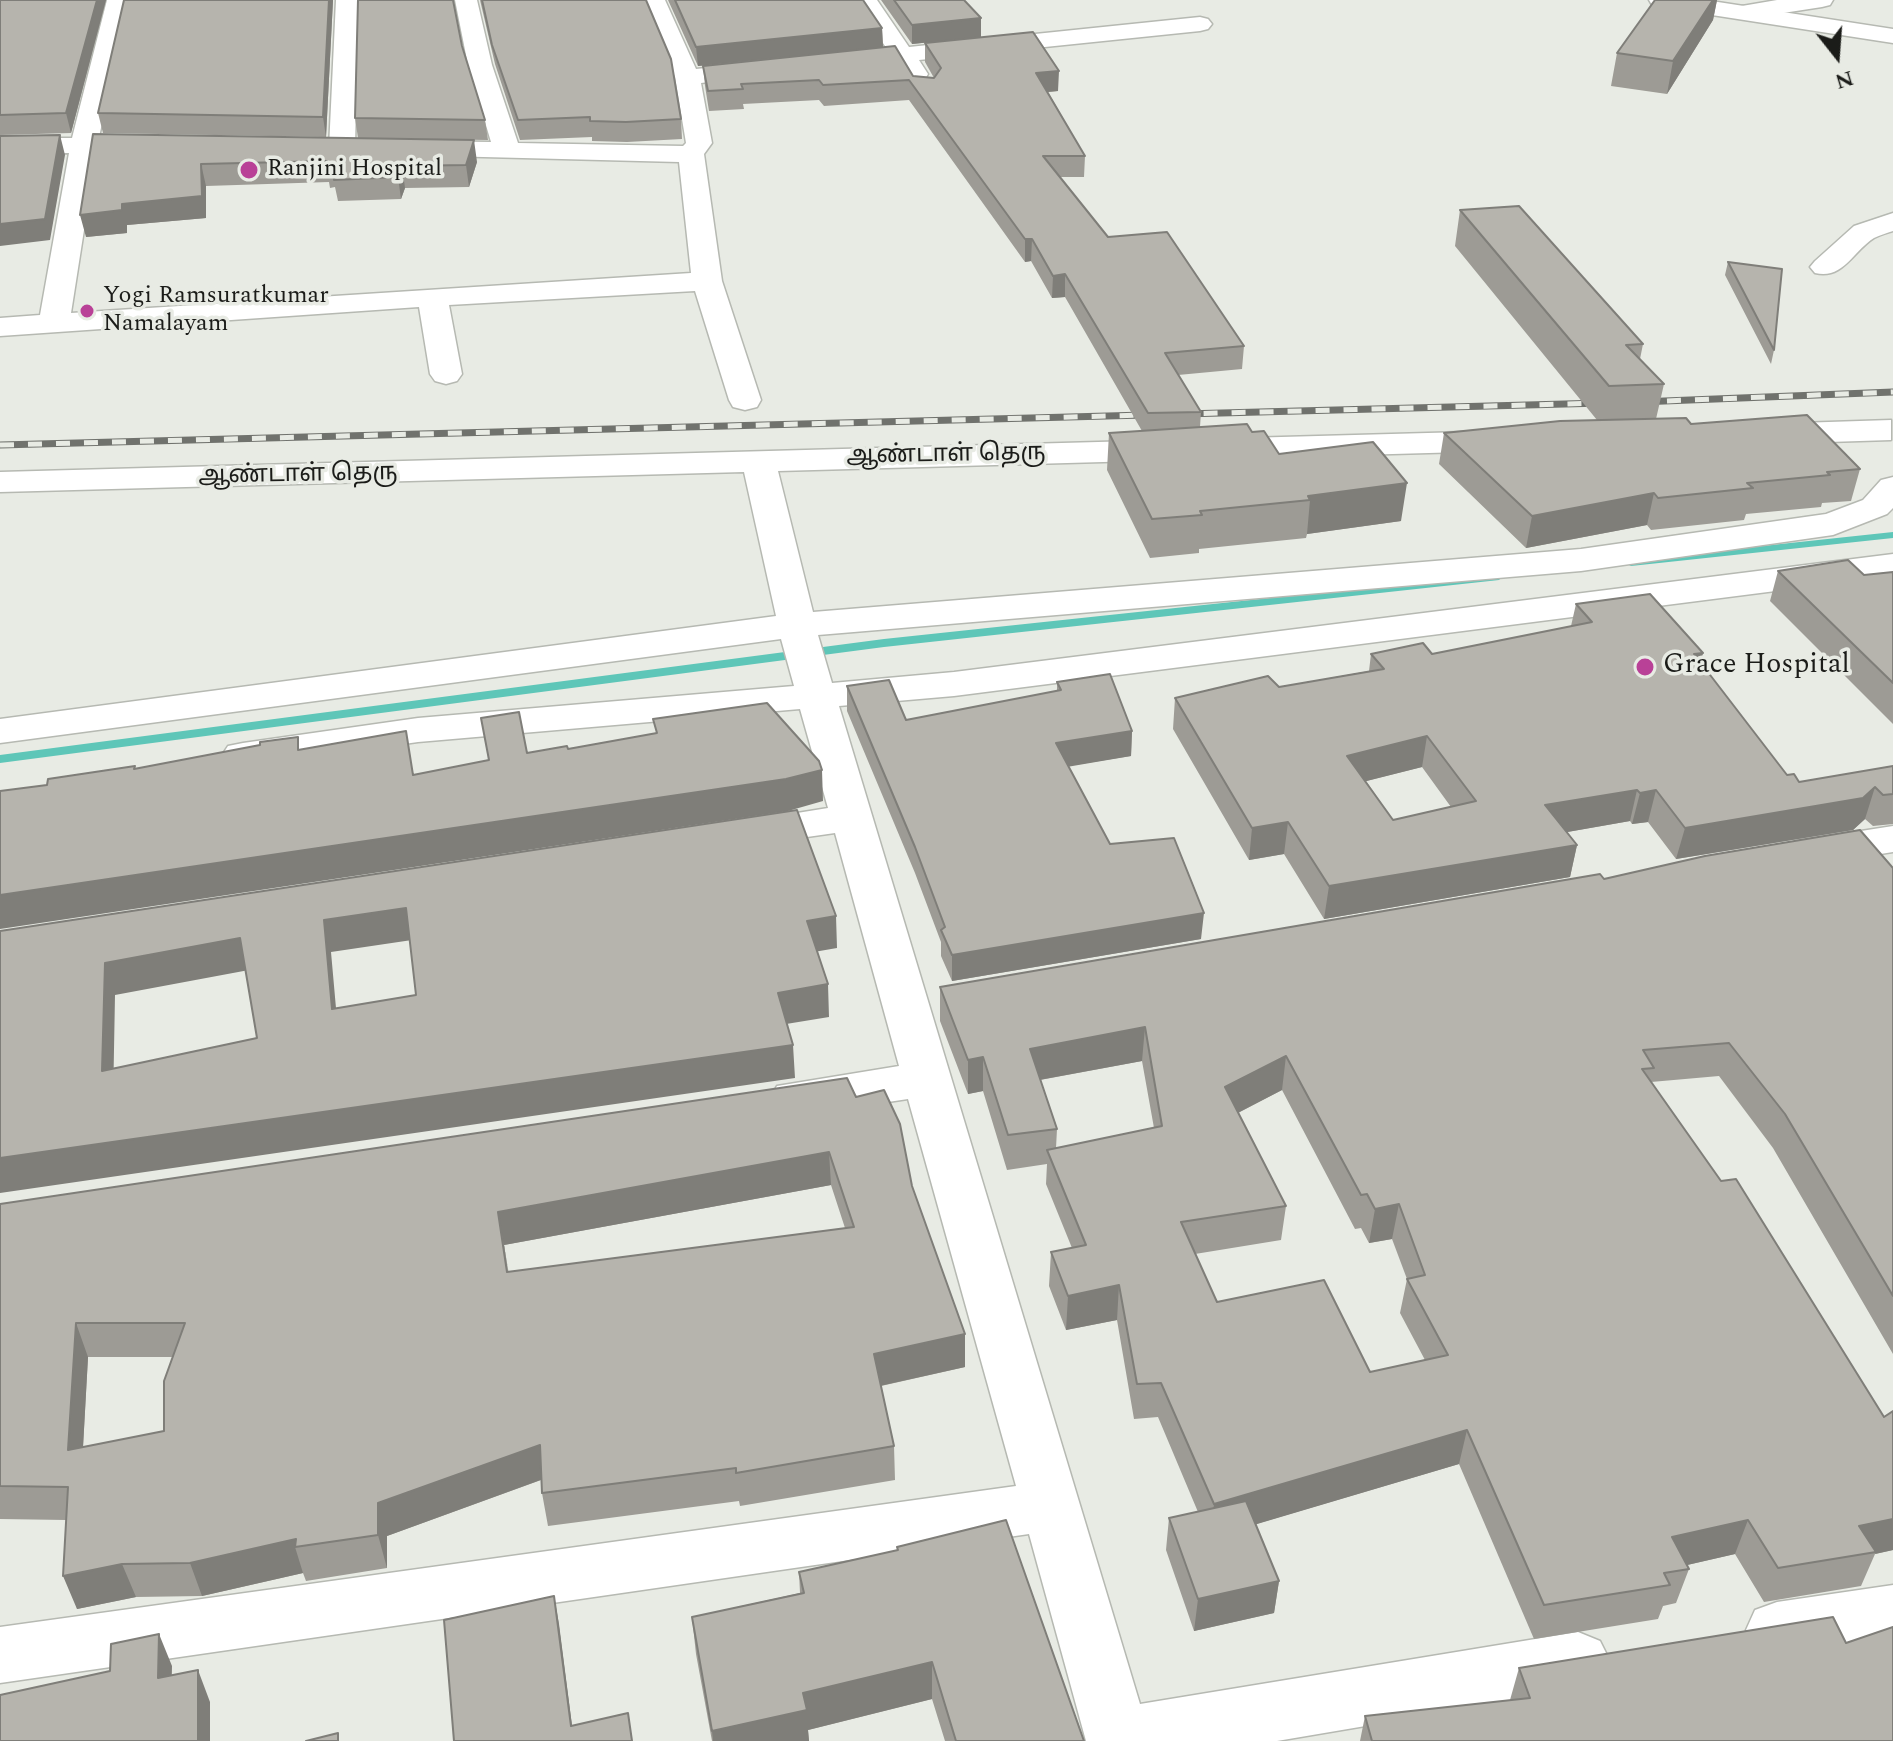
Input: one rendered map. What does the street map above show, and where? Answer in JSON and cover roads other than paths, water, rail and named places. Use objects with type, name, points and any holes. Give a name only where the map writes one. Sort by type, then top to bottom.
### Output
[{"type":"street","points":[[54,325],[84,144],[118,0]]},
{"type":"street","points":[[342,148],[347,0]]},
{"type":"street","points":[[466,0],[480,65],[507,150]]},
{"type":"street","points":[[654,0],[687,77],[699,143],[691,154],[707,281],[745,400]]},
{"type":"street","points":[[865,0],[905,55],[925,90]]},
{"type":"street","points":[[1660,0],[1744,12],[1777,22],[1893,38]]},
{"type":"street","points":[[1744,12],[1822,0]]},
{"type":"street","points":[[812,64],[1200,24]]},
{"type":"street","points":[[687,77],[780,67]]},
{"type":"street","points":[[0,146],[175,146]]},
{"type":"street","points":[[312,147],[691,154]]},
{"type":"street","points":[[1825,267],[1864,232],[1893,221]]},
{"type":"street","points":[[0,327],[707,281]]},
{"type":"street","points":[[432,297],[446,374]]},
{"type":"street","points":[[1735,435],[1892,433]]},
{"type":"street","name":"ஆண்டாள் தெரு","points":[[0,482],[1533,440]]},
{"type":"street","points":[[759,462],[806,658],[853,817],[931,1004],[927,1079],[1118,1739],[1634,1652]]},
{"type":"street","points":[[0,731],[806,658],[1581,560],[1833,524],[1875,507],[1893,487]]},
{"type":"street","points":[[209,760],[418,730],[806,658],[954,684],[1893,565]]},
{"type":"street","points":[[697,840],[853,817]]},
{"type":"street","points":[[1768,859],[1878,841],[1893,882]]},
{"type":"street","points":[[754,1104],[927,1079]]},
{"type":"street","points":[[0,1655],[1051,1506]]},
{"type":"street","points":[[1725,1638],[1893,1612]]},
{"type":"waterway","points":[[1631,563],[1893,535]]},
{"type":"waterway","points":[[0,759],[884,643],[1495,578]]},
{"type":"railway","points":[[1639,402],[1893,392]]},
{"type":"railway","points":[[0,445],[1603,403]]},
{"type":"place","name":"Ranjini Hospital","points":[[249,170]]},
{"type":"place","name":"Yogi Ramsuratkumar Namalayam","points":[[87,311]]},
{"type":"place","name":"Grace Hospital","points":[[1645,667]]}]
